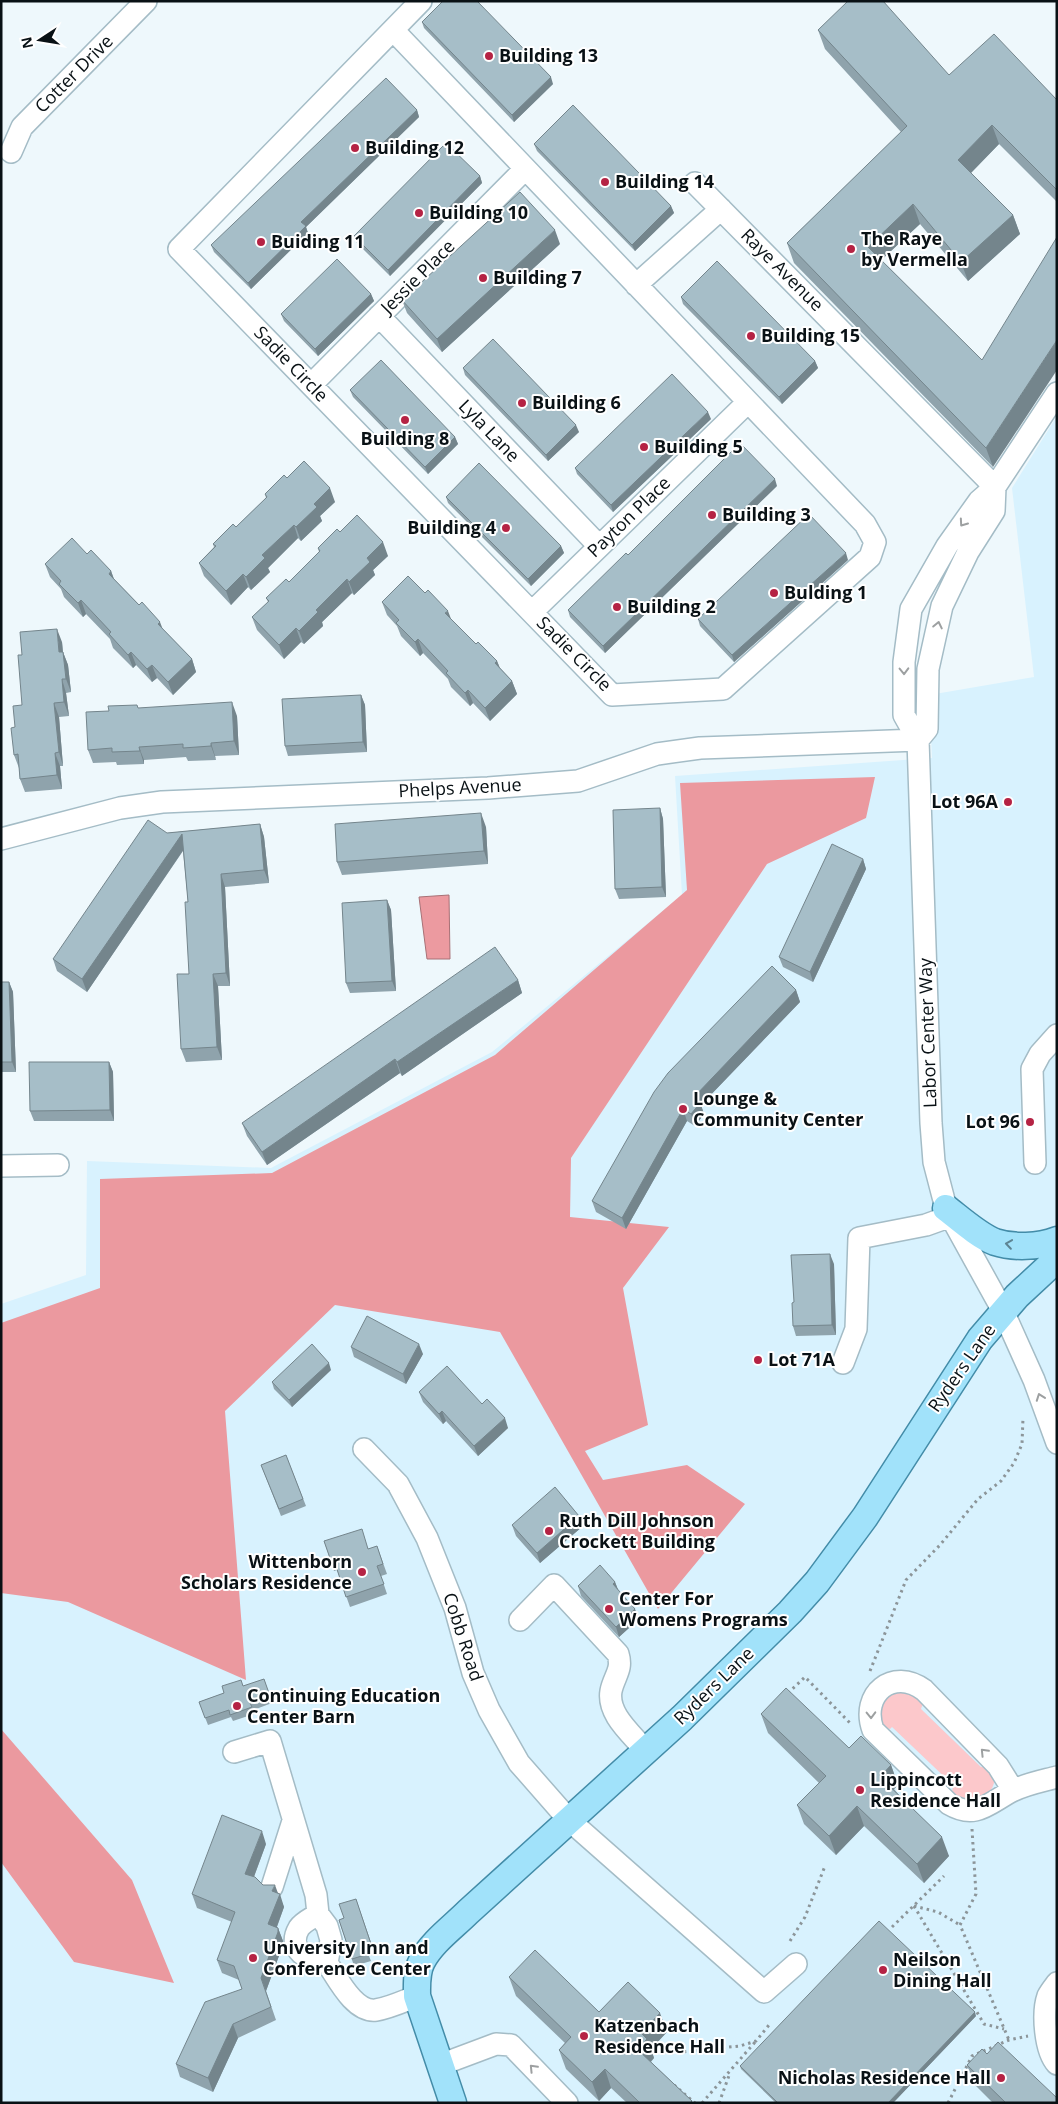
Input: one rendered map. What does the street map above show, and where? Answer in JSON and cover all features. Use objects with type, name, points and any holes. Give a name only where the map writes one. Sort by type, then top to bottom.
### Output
[{"type":"main road","points":[[949,1212],[994,1242],[1025,1246],[1057,1240]]},
{"type":"main road","name":"Ryders Lane","points":[[453,2103],[417,1996],[416,1979],[421,1962],[468,1912],[719,1683],[790,1612],[817,1582],[864,1517],[976,1345],[1003,1311],[1057,1259]]},
{"type":"street","name":"Cotter Drive","points":[[11,152],[22,127],[146,1]]},
{"type":"street","name":"Sadie Circle","points":[[394,31],[865,524],[875,542],[870,558],[724,689],[612,695],[312,384],[178,249],[394,31],[421,1]]},
{"type":"street","name":"Jessie Place","points":[[312,384],[525,169]]},
{"type":"street","name":"Raye Avenue","points":[[695,183],[995,487]]},
{"type":"street","points":[[636,285],[721,209]]},
{"type":"street","name":"Lyla Lane","points":[[379,316],[599,546]]},
{"type":"street","points":[[995,487],[994,511],[968,552],[942,606],[928,669],[927,729],[918,740],[904,715],[904,662],[912,609],[947,546],[979,500],[995,487],[1057,392]]},
{"type":"street","name":"Payton Place","points":[[532,612],[748,402]]},
{"type":"street","name":"Phelps Avenue","points":[[1,839],[120,808],[162,802],[488,788],[578,781],[657,754],[700,748],[918,740]]},
{"type":"street","name":"Labor Center Way","points":[[918,740],[922,811],[930,1123],[934,1162],[949,1212],[1003,1311],[1034,1380],[1057,1443]]},
{"type":"street","points":[[1035,1163],[1032,1069],[1040,1054],[1057,1034]]},
{"type":"street","points":[[1,1166],[58,1165]]},
{"type":"street","points":[[843,1363],[856,1329],[859,1238],[926,1225],[949,1212]]},
{"type":"street","name":"Cobb Road","points":[[364,1449],[398,1484],[428,1538],[455,1608],[473,1673],[489,1710],[519,1763],[569,1820],[764,1992],[796,1964]]},
{"type":"street","points":[[520,1620],[554,1585],[618,1654],[621,1663],[611,1690],[611,1703],[618,1718],[645,1750]]},
{"type":"street","points":[[1013,1790],[998,1766],[924,1690],[915,1684],[906,1681],[891,1683],[878,1691],[873,1697],[870,1714],[874,1730],[949,1804],[959,1810],[974,1811],[995,1802],[1013,1790],[1057,1777]]},
{"type":"street","points":[[234,1752],[270,1741],[316,1895],[318,1914],[327,1926],[331,1940],[327,1963],[346,1993],[358,2004],[374,2010],[417,1996]]},
{"type":"street","points":[[272,1887],[293,1821]]},
{"type":"street","points":[[318,1914],[299,1928],[296,1938],[297,1948],[302,1956],[309,1960],[327,1963]]},
{"type":"street","points":[[1057,1983],[1048,1997],[1045,2019],[1046,2033],[1057,2064]]},
{"type":"street","points":[[440,2065],[496,2044],[511,2045],[567,2103]]},
{"type":"path","points":[[869,1674],[906,1580],[940,1546],[978,1499],[1001,1481],[1014,1463],[1022,1444],[1023,1418]]},
{"type":"path","points":[[786,1694],[806,1677],[856,1729]]},
{"type":"path","points":[[960,1925],[976,1894],[972,1826]]},
{"type":"path","points":[[790,1941],[805,1917],[825,1866]]},
{"type":"path","points":[[892,1927],[944,1876]]},
{"type":"path","points":[[914,1906],[938,1912],[960,1925],[1009,2040]]},
{"type":"path","points":[[914,1906],[984,2024],[1005,2029]]},
{"type":"path","points":[[702,2103],[769,2025]]},
{"type":"path","points":[[948,2103],[972,2056],[1009,2040],[1046,2033]]},
{"type":"path","points":[[652,2048],[671,2053],[740,2046],[756,2041]]},
{"type":"path","points":[[719,2103],[731,2070]]},
{"type":"path","points":[[669,2080],[696,2103]]},
{"type":"shaded area","points":[[1057,416],[1057,2103],[1,2103],[1,1304],[86,1275],[87,1161],[271,1168],[492,1052],[682,895],[675,776],[932,758],[929,695],[1034,677],[1012,488]]},
{"type":"shaded area","points":[[875,777],[866,818],[767,864],[571,1158],[570,1217],[669,1227],[623,1288],[648,1425],[585,1451],[603,1480],[687,1465],[745,1504],[658,1609],[500,1332],[335,1305],[225,1411],[246,1680],[68,1602],[1,1593],[1,1323],[100,1288],[100,1179],[272,1173],[495,1055],[687,890],[680,783]]},
{"type":"shaded area","points":[[449,895],[450,959],[427,959],[419,897]]},
{"type":"shaded area","points":[[897,1691],[911,1692],[923,1703],[921,1709],[981,1767],[987,1766],[995,1776],[991,1790],[985,1796],[972,1805],[952,1793],[953,1785],[892,1727],[890,1729],[882,1727],[880,1716],[882,1706],[887,1698]]},
{"type":"shaded area","points":[[1,1729],[132,1880],[174,1983],[74,1962],[1,1862]]},
{"type":"building","name":"Building 13","points":[[443,1],[477,1],[551,77],[512,115],[422,22]]},
{"type":"building","name":"The Raye by Vermella","points":[[848,1],[883,1],[949,75],[994,34],[1057,100],[1057,190],[992,125],[958,160],[1013,215],[961,262],[913,204],[868,247],[982,360],[1057,237],[1057,340],[986,448],[787,243],[907,126],[818,30]]},
{"type":"building","points":[[386,78],[417,110],[301,222],[306,226],[248,283],[211,245]]},
{"type":"building","name":"Building 14","points":[[573,105],[671,206],[632,245],[534,144]]},
{"type":"building","name":"Building 10","points":[[446,143],[480,176],[388,270],[354,236]]},
{"type":"building","name":"Building 7","points":[[520,192],[555,230],[437,339],[402,300]]},
{"type":"building","points":[[337,259],[371,294],[315,349],[281,314]]},
{"type":"building","name":"Building 15","points":[[717,261],[815,361],[779,397],[681,297]]},
{"type":"building","name":"Building 6","points":[[493,339],[576,425],[546,455],[463,368]]},
{"type":"building","name":"Building 8","points":[[381,360],[455,437],[425,467],[350,390]]},
{"type":"building","name":"Building 5","points":[[672,374],[708,412],[611,505],[575,468]]},
{"type":"building","points":[[740,443],[775,479],[603,646],[568,610],[626,553],[628,555]]},
{"type":"building","points":[[304,461],[330,488],[314,504],[317,507],[296,527],[294,525],[262,555],[265,558],[246,577],[243,574],[226,591],[199,563],[216,546],[213,544],[233,524],[236,527],[267,497],[265,494],[284,475],[287,478]]},
{"type":"building","name":"Building 4","points":[[479,463],[561,546],[528,579],[446,497]]},
{"type":"building","name":"Bulding 1","points":[[809,514],[846,553],[732,655],[698,619]]},
{"type":"building","points":[[357,515],[383,542],[367,558],[370,562],[349,582],[347,579],[316,610],[318,612],[299,631],[296,628],[279,645],[252,617],[269,601],[266,598],[286,579],[289,582],[320,551],[318,548],[337,529],[340,532]]},
{"type":"building","points":[[72,538],[87,554],[91,550],[111,571],[109,574],[139,605],[142,602],[160,622],[158,624],[192,659],[168,682],[152,665],[147,669],[131,652],[128,655],[109,634],[111,632],[81,600],[78,603],[59,584],[61,581],[45,564]]},
{"type":"building","points":[[408,576],[425,593],[428,590],[448,611],[445,613],[476,644],[478,642],[497,661],[495,663],[512,681],[485,708],[468,690],[465,693],[446,673],[448,671],[418,639],[415,642],[396,623],[399,620],[382,602]]},
{"type":"building","points":[[57,629],[59,652],[63,652],[66,679],[62,679],[64,702],[54,703],[59,752],[55,753],[57,775],[20,779],[18,754],[14,755],[11,728],[15,727],[13,706],[22,705],[18,655],[22,655],[20,632]]},
{"type":"building","points":[[361,695],[363,742],[285,746],[282,699]]},
{"type":"building","points":[[232,702],[234,741],[211,743],[211,746],[183,748],[183,744],[139,747],[140,751],[112,752],[112,748],[88,750],[86,712],[109,711],[108,706],[137,705],[138,708]]},
{"type":"building","points":[[660,808],[662,887],[615,889],[613,810]]},
{"type":"building","points":[[481,813],[484,851],[337,862],[335,824]]},
{"type":"building","points":[[148,820],[167,833],[260,824],[264,870],[221,874],[226,973],[213,974],[217,1047],[181,1049],[177,974],[189,974],[185,902],[188,902],[182,834],[82,979],[53,959]]},
{"type":"building","points":[[832,844],[863,859],[810,972],[779,957]]},
{"type":"building","points":[[387,900],[392,981],[346,983],[342,903]]},
{"type":"building","points":[[495,947],[518,980],[397,1062],[395,1059],[262,1152],[242,1123]]},
{"type":"building","points":[[772,966],[796,990],[694,1097],[700,1103],[691,1114],[683,1109],[622,1218],[592,1201],[654,1092],[668,1073]]},
{"type":"building","points":[[1,982],[9,982],[12,1062],[1,1062]]},
{"type":"building","points":[[29,1062],[109,1062],[110,1110],[30,1111]]},
{"type":"building","points":[[830,1254],[832,1325],[793,1326],[792,1303],[794,1302],[791,1255]]},
{"type":"building","points":[[367,1316],[419,1344],[403,1374],[351,1347]]},
{"type":"building","points":[[312,1344],[329,1363],[289,1400],[272,1382]]},
{"type":"building","points":[[447,1366],[482,1404],[487,1399],[505,1418],[474,1446],[442,1411],[439,1414],[419,1392]]},
{"type":"building","points":[[286,1455],[303,1499],[279,1509],[261,1465]]},
{"type":"building","name":"Ruth Dill Johnson Crockett Building","points":[[555,1487],[579,1516],[537,1553],[512,1525]]},
{"type":"building","name":"Wittenborn Scholars Residence","points":[[362,1529],[368,1549],[377,1546],[383,1564],[377,1566],[384,1584],[346,1597],[334,1560],[331,1561],[324,1541]]},
{"type":"building","name":"Center For Womens Programs","points":[[600,1565],[615,1582],[613,1584],[635,1609],[616,1627],[578,1586]]},
{"type":"building","name":"Continuing Education Center Barn","points":[[264,1679],[270,1696],[250,1703],[252,1707],[230,1715],[229,1710],[205,1718],[199,1702],[224,1693],[222,1686],[241,1680],[243,1686]]},
{"type":"building","name":"Lippincott Residence Hall","points":[[786,1688],[849,1748],[861,1736],[891,1765],[880,1777],[942,1837],[917,1864],[857,1806],[829,1836],[797,1805],[826,1776],[761,1714]]},
{"type":"building","name":"University Inn and Conference Center","points":[[222,1815],[262,1831],[245,1874],[255,1877],[263,1885],[275,1885],[272,1891],[280,1894],[268,1924],[278,1928],[278,1932],[261,1978],[271,2007],[233,2024],[208,2078],[176,2064],[205,2002],[242,1989],[234,1966],[217,1960],[235,1912],[192,1894]]},
{"type":"building","points":[[356,1899],[372,1947],[367,1949],[368,1954],[352,1959],[339,1920],[344,1918],[339,1904]]},
{"type":"building","name":"Neilson Dining Hall","points":[[879,1921],[975,2012],[888,2103],[778,2103],[740,2066]]},
{"type":"building","name":"Katzenbach Residence Hall","points":[[535,1950],[599,2012],[628,1982],[660,2013],[641,2033],[647,2039],[637,2049],[692,2101],[690,2103],[640,2103],[605,2069],[592,2082],[559,2050],[571,2037],[509,1977]]},
{"type":"building","points":[[998,2042],[1057,2098],[1057,2103],[1006,2103],[967,2065],[982,2049],[987,2054]]},
{"type":"place","name":"Building 13","points":[[489,56]]},
{"type":"place","name":"Building 12","points":[[355,148]]},
{"type":"place","name":"Building 14","points":[[605,182]]},
{"type":"place","name":"Building 10","points":[[419,213]]},
{"type":"place","name":"Buiding 11","points":[[261,242]]},
{"type":"place","name":"The Raye by Vermella","points":[[851,249]]},
{"type":"place","name":"Building 7","points":[[483,278]]},
{"type":"place","name":"Building 15","points":[[751,336]]},
{"type":"place","name":"Building 6","points":[[522,403]]},
{"type":"place","name":"Building 8","points":[[405,420]]},
{"type":"place","name":"Building 5","points":[[644,447]]},
{"type":"place","name":"Building 3","points":[[712,515]]},
{"type":"place","name":"Building 4","points":[[506,528]]},
{"type":"place","name":"Bulding 1","points":[[774,593]]},
{"type":"place","name":"Building 2","points":[[617,607]]},
{"type":"place","name":"Lot 96A","points":[[1008,802]]},
{"type":"place","name":"Lounge & Community Center","points":[[683,1109]]},
{"type":"place","name":"Lot 96","points":[[1030,1122]]},
{"type":"place","name":"Lot 71A","points":[[758,1360]]},
{"type":"place","name":"Ruth Dill Johnson Crockett Building","points":[[549,1531]]},
{"type":"place","name":"Wittenborn Scholars Residence","points":[[362,1572]]},
{"type":"place","name":"Center For Womens Programs","points":[[609,1609]]},
{"type":"place","name":"Continuing Education Center Barn","points":[[237,1706]]},
{"type":"place","name":"Lippincott Residence Hall","points":[[860,1790]]},
{"type":"place","name":"University Inn and Conference Center","points":[[253,1958]]},
{"type":"place","name":"Neilson Dining Hall","points":[[883,1970]]},
{"type":"place","name":"Katzenbach Residence Hall","points":[[584,2036]]},
{"type":"place","name":"Nicholas Residence Hall","points":[[1001,2078]]}]
